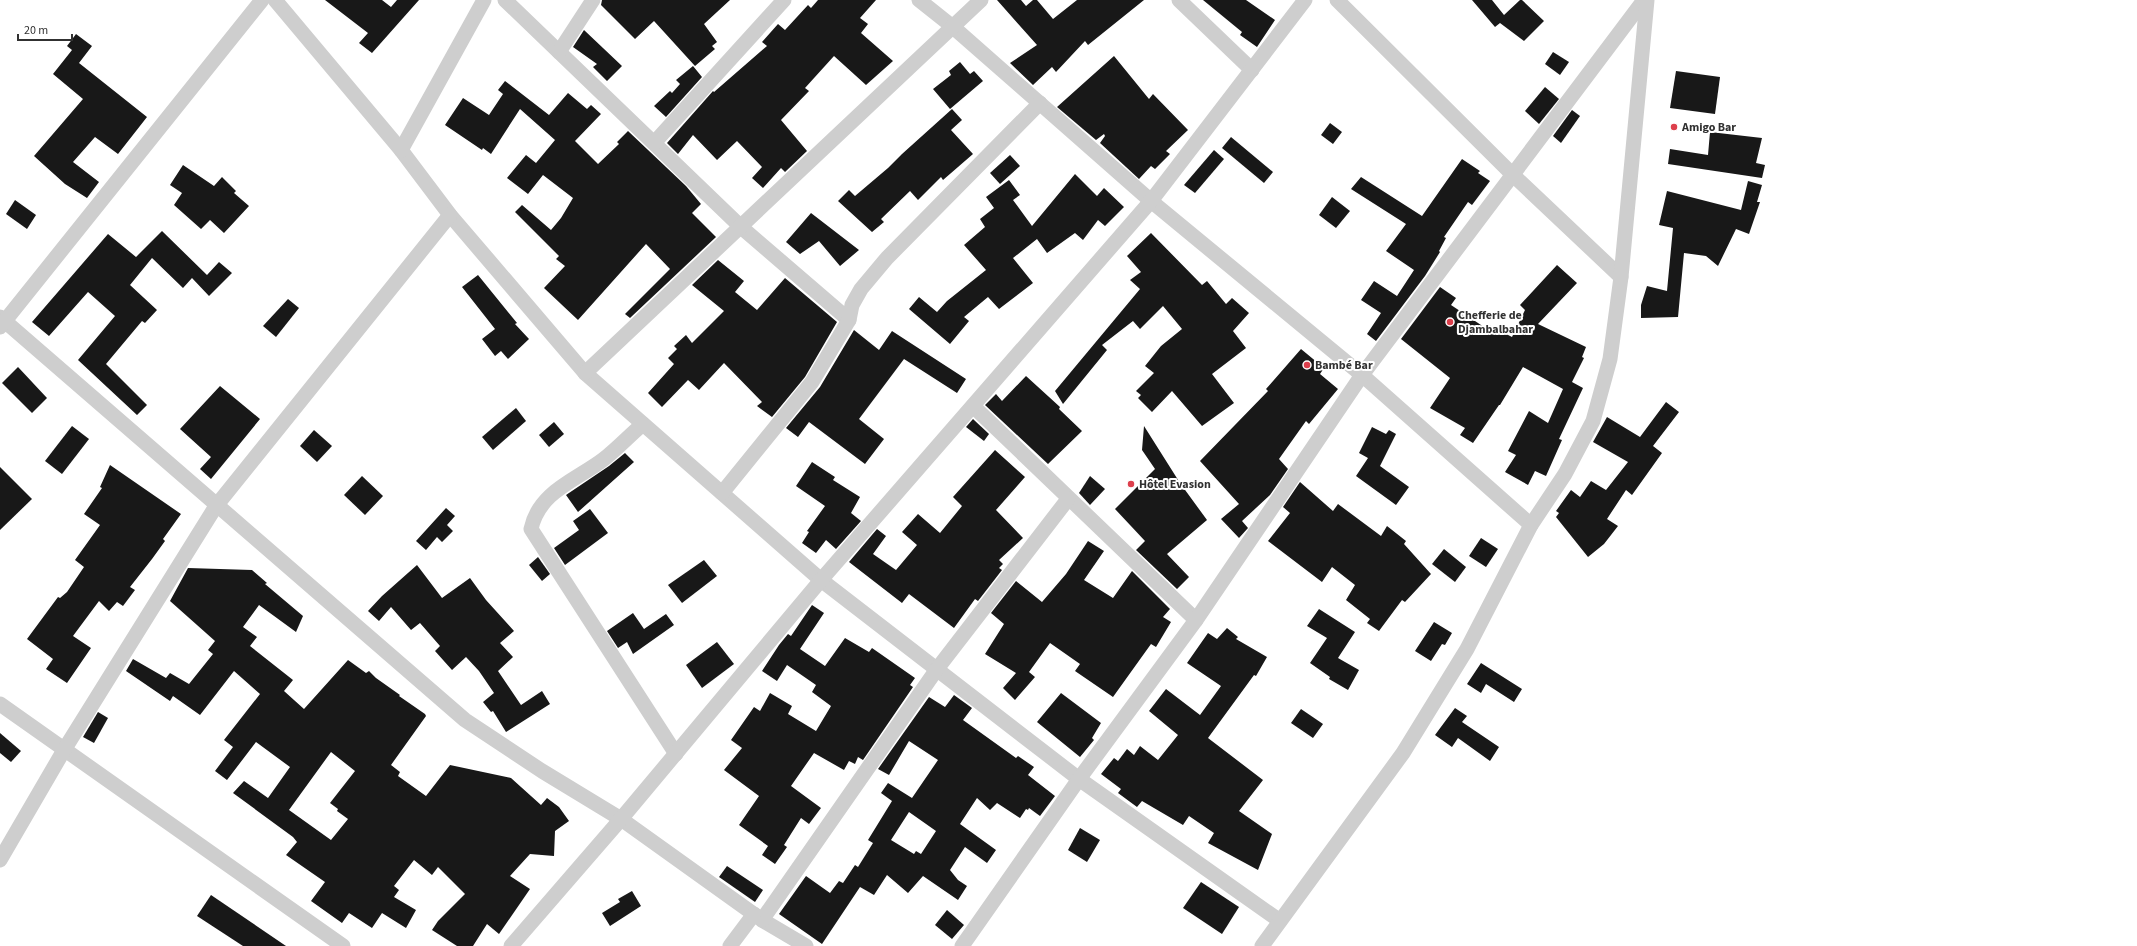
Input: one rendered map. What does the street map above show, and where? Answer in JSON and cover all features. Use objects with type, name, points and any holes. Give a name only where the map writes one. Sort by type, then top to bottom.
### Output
[{"type":"street","points":[[262,0],[2,322],[465,720],[542,771],[621,819],[758,917],[806,946]]},
{"type":"street","points":[[275,0],[401,150],[450,215],[585,373],[821,580],[1079,779],[1280,921]]},
{"type":"street","points":[[401,150],[484,0]]},
{"type":"street","points":[[505,0],[741,227],[849,320]]},
{"type":"street","points":[[559,52],[593,0]]},
{"type":"street","points":[[654,143],[784,0]]},
{"type":"street","points":[[919,0],[1040,103],[1151,201],[1362,375],[1531,524]]},
{"type":"street","points":[[585,373],[981,0]]},
{"type":"street","points":[[1178,0],[1252,70]]},
{"type":"street","points":[[511,946],[621,819],[821,580],[1151,201],[1305,0]]},
{"type":"street","points":[[1337,0],[1512,174],[1621,277]]},
{"type":"street","points":[[962,946],[1079,779],[1196,620],[1362,375],[1644,0]]},
{"type":"street","points":[[1262,946],[1403,753],[1467,649],[1531,524],[1565,474],[1593,421],[1610,359],[1621,277],[1647,0]]},
{"type":"street","points":[[722,493],[812,382],[849,320],[852,305],[861,289],[886,258],[1040,103]]},
{"type":"street","points":[[0,860],[64,750],[216,506],[450,215]]},
{"type":"street","points":[[973,406],[1068,499],[1196,620]]},
{"type":"street","points":[[643,424],[604,460],[558,489],[545,501],[534,516],[531,529],[676,754]]},
{"type":"street","points":[[730,946],[758,917],[937,669],[1068,499]]},
{"type":"street","points":[[0,704],[343,946]]},
{"type":"building","points":[[325,0],[382,0],[391,7],[397,0],[419,0],[372,53],[359,43],[368,33]]},
{"type":"building","points":[[602,0],[730,0],[704,24],[717,42],[712,46],[715,49],[695,66],[654,21],[635,39],[601,5]]},
{"type":"building","points":[[818,0],[876,0],[860,18],[868,24],[861,33],[893,61],[866,85],[834,56],[805,88],[809,91],[781,120],[807,151],[785,172],[781,168],[763,188],[752,178],[762,167],[737,141],[717,160],[693,135],[678,154],[667,143],[713,91],[714,92],[767,46],[762,42],[778,24],[785,30],[808,5],[811,8]]},
{"type":"building","points":[[997,0],[1021,0],[1026,6],[1033,0],[1037,0],[1053,19],[1077,0],[1144,0],[1088,45],[1085,41],[1056,72],[1052,67],[1033,85],[1010,63],[1037,45]]},
{"type":"building","points":[[1203,0],[1246,0],[1275,20],[1257,47],[1240,35],[1242,32]]},
{"type":"building","points":[[1472,0],[1492,0],[1504,15],[1520,0],[1522,0],[1544,21],[1524,41],[1500,23],[1495,27]]},
{"type":"building","points":[[584,30],[622,66],[607,81],[593,67],[597,64],[573,47]]},
{"type":"building","points":[[76,34],[92,46],[79,63],[147,117],[118,154],[95,137],[73,162],[99,182],[87,198],[65,184],[34,156],[83,99],[53,74],[72,50],[67,46]]},
{"type":"building","points":[[1553,52],[1569,62],[1560,75],[1545,64]]},
{"type":"building","points":[[1114,56],[1149,99],[1153,94],[1188,130],[1166,151],[1170,154],[1155,169],[1151,166],[1139,179],[1100,143],[1105,136],[1104,134],[1096,140],[1057,107]]},
{"type":"building","points":[[960,62],[970,74],[974,71],[983,81],[950,109],[933,89],[951,75],[949,71]]},
{"type":"building","points":[[693,66],[702,77],[666,117],[654,106],[670,91],[672,93],[680,84],[676,80]]},
{"type":"building","points":[[1676,71],[1720,77],[1715,114],[1670,108]]},
{"type":"building","points":[[505,81],[549,115],[568,93],[587,109],[591,105],[601,114],[575,141],[598,164],[619,144],[617,142],[628,131],[686,186],[701,204],[692,213],[716,237],[630,318],[625,314],[670,269],[646,244],[578,320],[544,288],[565,266],[556,259],[559,256],[515,212],[522,205],[551,230],[561,218],[573,198],[543,175],[528,194],[507,178],[526,155],[536,163],[555,140],[520,109],[491,154],[483,148],[482,150],[445,125],[463,98],[489,115],[503,94],[498,90]]},
{"type":"building","points":[[1545,87],[1559,99],[1539,124],[1525,111]]},
{"type":"building","points":[[952,109],[962,120],[951,130],[973,154],[943,180],[941,177],[918,200],[910,191],[881,219],[884,222],[872,232],[838,201],[849,190],[855,196]]},
{"type":"building","points":[[1572,110],[1580,116],[1561,143],[1553,136]]},
{"type":"building","points":[[1330,123],[1342,132],[1333,144],[1321,135]]},
{"type":"building","points":[[1710,132],[1762,138],[1756,163],[1765,165],[1762,178],[1668,164],[1670,149],[1708,155]]},
{"type":"building","points":[[1231,137],[1273,172],[1264,183],[1222,148]]},
{"type":"building","points":[[1214,150],[1224,159],[1195,193],[1184,185]]},
{"type":"building","points":[[1010,155],[1020,166],[1000,184],[990,173]]},
{"type":"building","points":[[1462,159],[1480,171],[1478,173],[1490,181],[1472,205],[1468,202],[1444,237],[1446,238],[1439,251],[1440,252],[1425,276],[1376,341],[1367,334],[1381,313],[1361,300],[1374,281],[1397,296],[1414,270],[1386,251],[1406,224],[1351,189],[1361,177],[1422,216]]},
{"type":"building","points":[[183,165],[214,186],[222,177],[236,191],[234,193],[249,206],[224,233],[210,220],[201,229],[174,205],[182,193],[170,185]]},
{"type":"building","points":[[1075,174],[1097,196],[1104,188],[1124,207],[1105,226],[1098,220],[1083,240],[1075,233],[1047,253],[1037,239],[1013,258],[1033,283],[999,309],[988,297],[964,317],[969,321],[950,344],[909,309],[919,297],[937,312],[947,301],[986,270],[964,245],[985,227],[980,219],[994,208],[986,197],[1009,180],[1020,195],[1013,200],[1032,226]]},
{"type":"building","points":[[1748,181],[1762,185],[1757,202],[1760,202],[1749,234],[1736,229],[1718,266],[1706,256],[1684,253],[1678,317],[1641,318],[1641,305],[1647,286],[1667,291],[1673,228],[1659,225],[1667,191],[1741,210]]},
{"type":"building","points":[[1332,197],[1350,211],[1336,228],[1319,215]]},
{"type":"building","points":[[15,200],[36,215],[27,229],[6,214]]},
{"type":"building","points":[[811,213],[859,250],[840,266],[819,241],[800,254],[786,242]]},
{"type":"building","points":[[162,231],[207,275],[219,262],[232,273],[209,296],[192,278],[183,288],[152,258],[130,285],[157,310],[145,323],[142,321],[106,364],[147,405],[137,415],[78,360],[115,316],[88,292],[49,336],[32,322],[108,234],[136,257]]},
{"type":"building","points":[[1151,233],[1202,285],[1207,281],[1226,304],[1232,298],[1249,313],[1233,331],[1246,348],[1212,374],[1234,403],[1202,426],[1172,391],[1152,412],[1138,398],[1141,395],[1136,391],[1154,373],[1145,366],[1161,346],[1182,329],[1163,306],[1140,329],[1133,321],[1102,345],[1107,350],[1063,404],[1055,391],[1140,289],[1130,280],[1141,272],[1127,256]]},
{"type":"building","points":[[718,260],[744,281],[735,292],[757,310],[785,278],[837,322],[805,377],[772,417],[757,406],[762,402],[724,363],[699,390],[688,380],[662,407],[648,393],[674,364],[668,358],[677,349],[674,346],[686,335],[692,343],[724,311],[692,285]]},
{"type":"building","points":[[1557,265],[1577,283],[1538,324],[1586,347],[1582,357],[1584,358],[1572,382],[1583,388],[1559,439],[1562,440],[1546,476],[1535,471],[1528,485],[1505,472],[1516,455],[1508,451],[1529,411],[1548,423],[1563,389],[1523,367],[1500,405],[1473,443],[1460,435],[1465,428],[1430,408],[1450,378],[1401,339],[1440,287],[1456,298],[1451,305],[1487,329],[1489,325],[1512,337],[1525,310],[1520,305]]},
{"type":"building","points":[[478,275],[517,323],[515,324],[529,339],[508,359],[501,351],[495,356],[482,339],[495,329],[462,287]]},
{"type":"building","points":[[288,299],[299,308],[276,337],[263,326]]},
{"type":"building","points":[[854,330],[879,350],[892,331],[966,379],[957,393],[904,359],[859,419],[884,439],[865,464],[809,422],[798,437],[786,428],[820,387]]},
{"type":"building","points":[[1301,349],[1324,368],[1320,374],[1338,389],[1309,424],[1306,421],[1279,459],[1288,469],[1270,495],[1242,521],[1248,528],[1239,538],[1221,519],[1239,504],[1200,461],[1268,391],[1266,389]]},
{"type":"building","points":[[18,367],[47,398],[32,413],[2,383]]},
{"type":"building","points":[[1026,376],[1060,407],[1059,409],[1082,431],[1048,464],[985,405],[996,394],[1002,401]]},
{"type":"building","points":[[220,386],[260,419],[211,479],[200,469],[211,457],[180,429]]},
{"type":"building","points":[[1666,402],[1679,412],[1653,446],[1662,453],[1632,495],[1626,490],[1607,519],[1618,526],[1604,544],[1588,557],[1556,517],[1559,513],[1556,511],[1571,490],[1580,497],[1591,481],[1606,490],[1628,462],[1593,442],[1607,417],[1640,437]]},
{"type":"building","points":[[516,408],[526,421],[493,450],[482,437]]},
{"type":"building","points":[[973,419],[989,434],[984,441],[966,427]]},
{"type":"building","points":[[554,422],[564,434],[549,447],[539,435]]},
{"type":"building","points":[[72,426],[89,439],[62,474],[45,461]]},
{"type":"building","points":[[1144,426],[1180,483],[1207,520],[1167,554],[1189,577],[1177,589],[1136,550],[1145,541],[1115,509],[1155,469],[1142,450]]},
{"type":"building","points":[[1372,427],[1386,434],[1389,430],[1396,434],[1380,466],[1409,487],[1396,505],[1356,476],[1368,458],[1359,453]]},
{"type":"building","points":[[314,430],[332,446],[317,462],[300,446]]},
{"type":"building","points":[[995,450],[1025,477],[996,510],[1023,538],[999,560],[1003,564],[999,568],[1002,570],[978,601],[975,599],[954,628],[909,594],[902,603],[849,562],[877,529],[886,536],[873,554],[896,570],[917,545],[902,532],[918,514],[940,533],[962,506],[953,497]]},
{"type":"building","points":[[625,453],[634,462],[578,512],[566,495],[609,466]]},
{"type":"building","points":[[812,462],[835,477],[833,480],[860,497],[851,513],[861,521],[836,549],[826,540],[816,553],[802,543],[809,532],[807,531],[825,506],[796,486]]},
{"type":"building","points":[[110,465],[181,514],[163,539],[165,541],[130,587],[135,590],[123,606],[117,602],[109,611],[99,601],[73,636],[91,648],[67,683],[46,669],[53,659],[27,639],[58,597],[60,598],[67,592],[84,567],[75,560],[100,525],[84,514],[102,488],[100,487]]},
{"type":"building","points":[[0,467],[32,499],[0,530]]},
{"type":"building","points":[[362,476],[383,496],[365,515],[344,495]]},
{"type":"building","points":[[1090,476],[1105,489],[1090,505],[1079,493]]},
{"type":"building","points":[[1300,482],[1333,511],[1338,504],[1381,536],[1387,526],[1406,541],[1404,544],[1431,574],[1405,602],[1402,600],[1379,631],[1367,623],[1370,619],[1346,600],[1355,585],[1332,567],[1322,582],[1268,541],[1290,513],[1283,507]]},
{"type":"building","points":[[446,508],[455,516],[447,525],[453,531],[442,542],[437,537],[426,550],[416,541]]},
{"type":"building","points":[[590,509],[608,533],[565,565],[554,548],[579,530],[573,521]]},
{"type":"building","points":[[1481,538],[1498,549],[1486,567],[1469,556]]},
{"type":"building","points":[[1088,541],[1104,551],[1084,580],[1113,598],[1132,571],[1170,609],[1163,617],[1171,622],[1156,647],[1151,644],[1113,697],[1075,671],[1080,664],[1050,643],[1029,672],[1035,677],[1015,700],[1003,688],[1016,673],[985,654],[1004,624],[991,613],[1016,581],[1042,602],[1066,574]]},
{"type":"building","points":[[1444,549],[1466,567],[1455,582],[1432,564]]},
{"type":"building","points":[[538,557],[550,574],[542,581],[529,565]]},
{"type":"building","points":[[704,560],[717,576],[682,603],[668,585]]},
{"type":"building","points":[[417,565],[442,598],[470,578],[486,600],[514,631],[500,643],[513,657],[498,671],[521,705],[542,691],[550,704],[506,732],[493,711],[491,712],[483,702],[494,693],[479,671],[466,657],[452,670],[435,651],[440,646],[420,623],[411,630],[391,607],[379,621],[368,611],[382,596]]},
{"type":"building","points":[[188,568],[252,570],[267,583],[265,584],[303,616],[296,632],[259,605],[243,627],[257,637],[250,646],[293,680],[284,691],[304,709],[348,660],[366,673],[369,671],[376,678],[400,695],[399,696],[425,714],[426,716],[391,765],[400,772],[398,776],[426,796],[450,765],[511,778],[541,805],[547,798],[559,807],[569,821],[555,831],[554,856],[530,854],[510,876],[530,889],[499,934],[487,924],[473,946],[457,946],[432,930],[438,921],[465,894],[438,867],[432,875],[414,860],[394,886],[399,890],[394,897],[416,910],[406,928],[382,913],[372,928],[349,913],[342,923],[311,901],[325,882],[286,855],[297,842],[293,837],[233,793],[244,781],[268,798],[290,767],[256,742],[227,780],[215,771],[233,747],[224,740],[260,694],[234,671],[200,715],[173,696],[170,701],[126,671],[133,659],[166,678],[170,673],[189,684],[213,654],[208,650],[215,641],[170,601]],"holes":[[[331,752],[355,771],[330,803],[338,809],[337,811],[348,819],[331,840],[289,810]]]},
{"type":"building","points":[[812,605],[824,613],[800,649],[825,666],[845,638],[869,652],[872,648],[915,678],[910,685],[913,687],[863,760],[858,757],[855,764],[849,761],[844,770],[814,753],[791,786],[821,808],[809,824],[801,818],[784,845],[787,847],[775,864],[762,855],[768,846],[739,825],[759,796],[724,770],[742,748],[731,740],[754,707],[760,711],[770,693],[792,706],[788,714],[816,731],[831,706],[812,692],[816,685],[787,665],[777,681],[762,671],[779,645],[788,634],[791,636]]},
{"type":"building","points":[[1319,609],[1355,632],[1338,658],[1359,670],[1348,690],[1329,679],[1330,677],[1310,663],[1327,638],[1307,626]]},
{"type":"building","points":[[633,613],[644,629],[666,614],[674,625],[633,654],[627,642],[618,648],[607,631]]},
{"type":"building","points":[[1434,622],[1452,633],[1445,645],[1442,644],[1431,661],[1415,651]]},
{"type":"building","points":[[1227,628],[1238,637],[1236,639],[1267,657],[1256,676],[1254,675],[1208,738],[1263,780],[1239,811],[1272,834],[1258,870],[1208,843],[1214,833],[1189,816],[1183,825],[1142,801],[1137,807],[1118,793],[1121,789],[1101,774],[1114,758],[1118,761],[1127,749],[1134,755],[1140,746],[1158,760],[1178,735],[1149,711],[1166,689],[1200,715],[1221,686],[1187,663],[1208,633],[1217,639]]},
{"type":"building","points":[[717,642],[734,664],[702,688],[686,665]]},
{"type":"building","points":[[1481,663],[1522,689],[1514,702],[1486,684],[1481,693],[1467,684]]},
{"type":"building","points":[[1061,693],[1101,723],[1092,738],[1094,740],[1080,757],[1037,722]]},
{"type":"building","points":[[954,695],[972,708],[963,720],[1016,758],[1018,756],[1034,767],[1028,775],[1055,796],[1040,816],[1029,808],[1028,810],[1026,809],[1020,818],[997,803],[990,810],[977,798],[960,824],[996,850],[987,863],[965,847],[950,870],[958,880],[967,886],[958,900],[923,876],[908,893],[887,875],[874,895],[860,887],[822,944],[779,914],[806,876],[830,893],[839,881],[843,883],[855,865],[858,867],[873,843],[868,840],[892,801],[881,793],[888,783],[912,798],[938,760],[909,741],[889,775],[878,769],[929,697],[945,707]],"holes":[[[909,812],[936,831],[921,854],[916,851],[914,854],[891,840]]]},
{"type":"building","points":[[1455,708],[1467,716],[1462,722],[1499,747],[1490,761],[1458,738],[1452,747],[1435,735]]},
{"type":"building","points":[[1301,709],[1323,724],[1313,738],[1291,723]]},
{"type":"building","points":[[98,712],[108,718],[94,743],[83,737]]},
{"type":"building","points":[[0,733],[21,751],[11,762],[0,753]]},
{"type":"building","points":[[1080,828],[1100,840],[1087,862],[1068,850]]},
{"type":"building","points":[[727,866],[763,890],[755,902],[719,877]]},
{"type":"building","points":[[1201,882],[1239,907],[1222,934],[1183,908]]},
{"type":"building","points":[[632,891],[641,906],[610,926],[602,913],[620,902],[618,899]]},
{"type":"building","points":[[211,895],[286,946],[243,946],[197,916]]},
{"type":"building","points":[[947,910],[964,925],[952,939],[935,925]]},
{"type":"place","name":"Amigo Bar","points":[[1674,127]]},
{"type":"place","name":"Chefferie de Djambalbahar","points":[[1450,322]]},
{"type":"place","name":"Bambé Bar","points":[[1307,365]]},
{"type":"place","name":"Hôtel Evasion","points":[[1131,484]]}]
